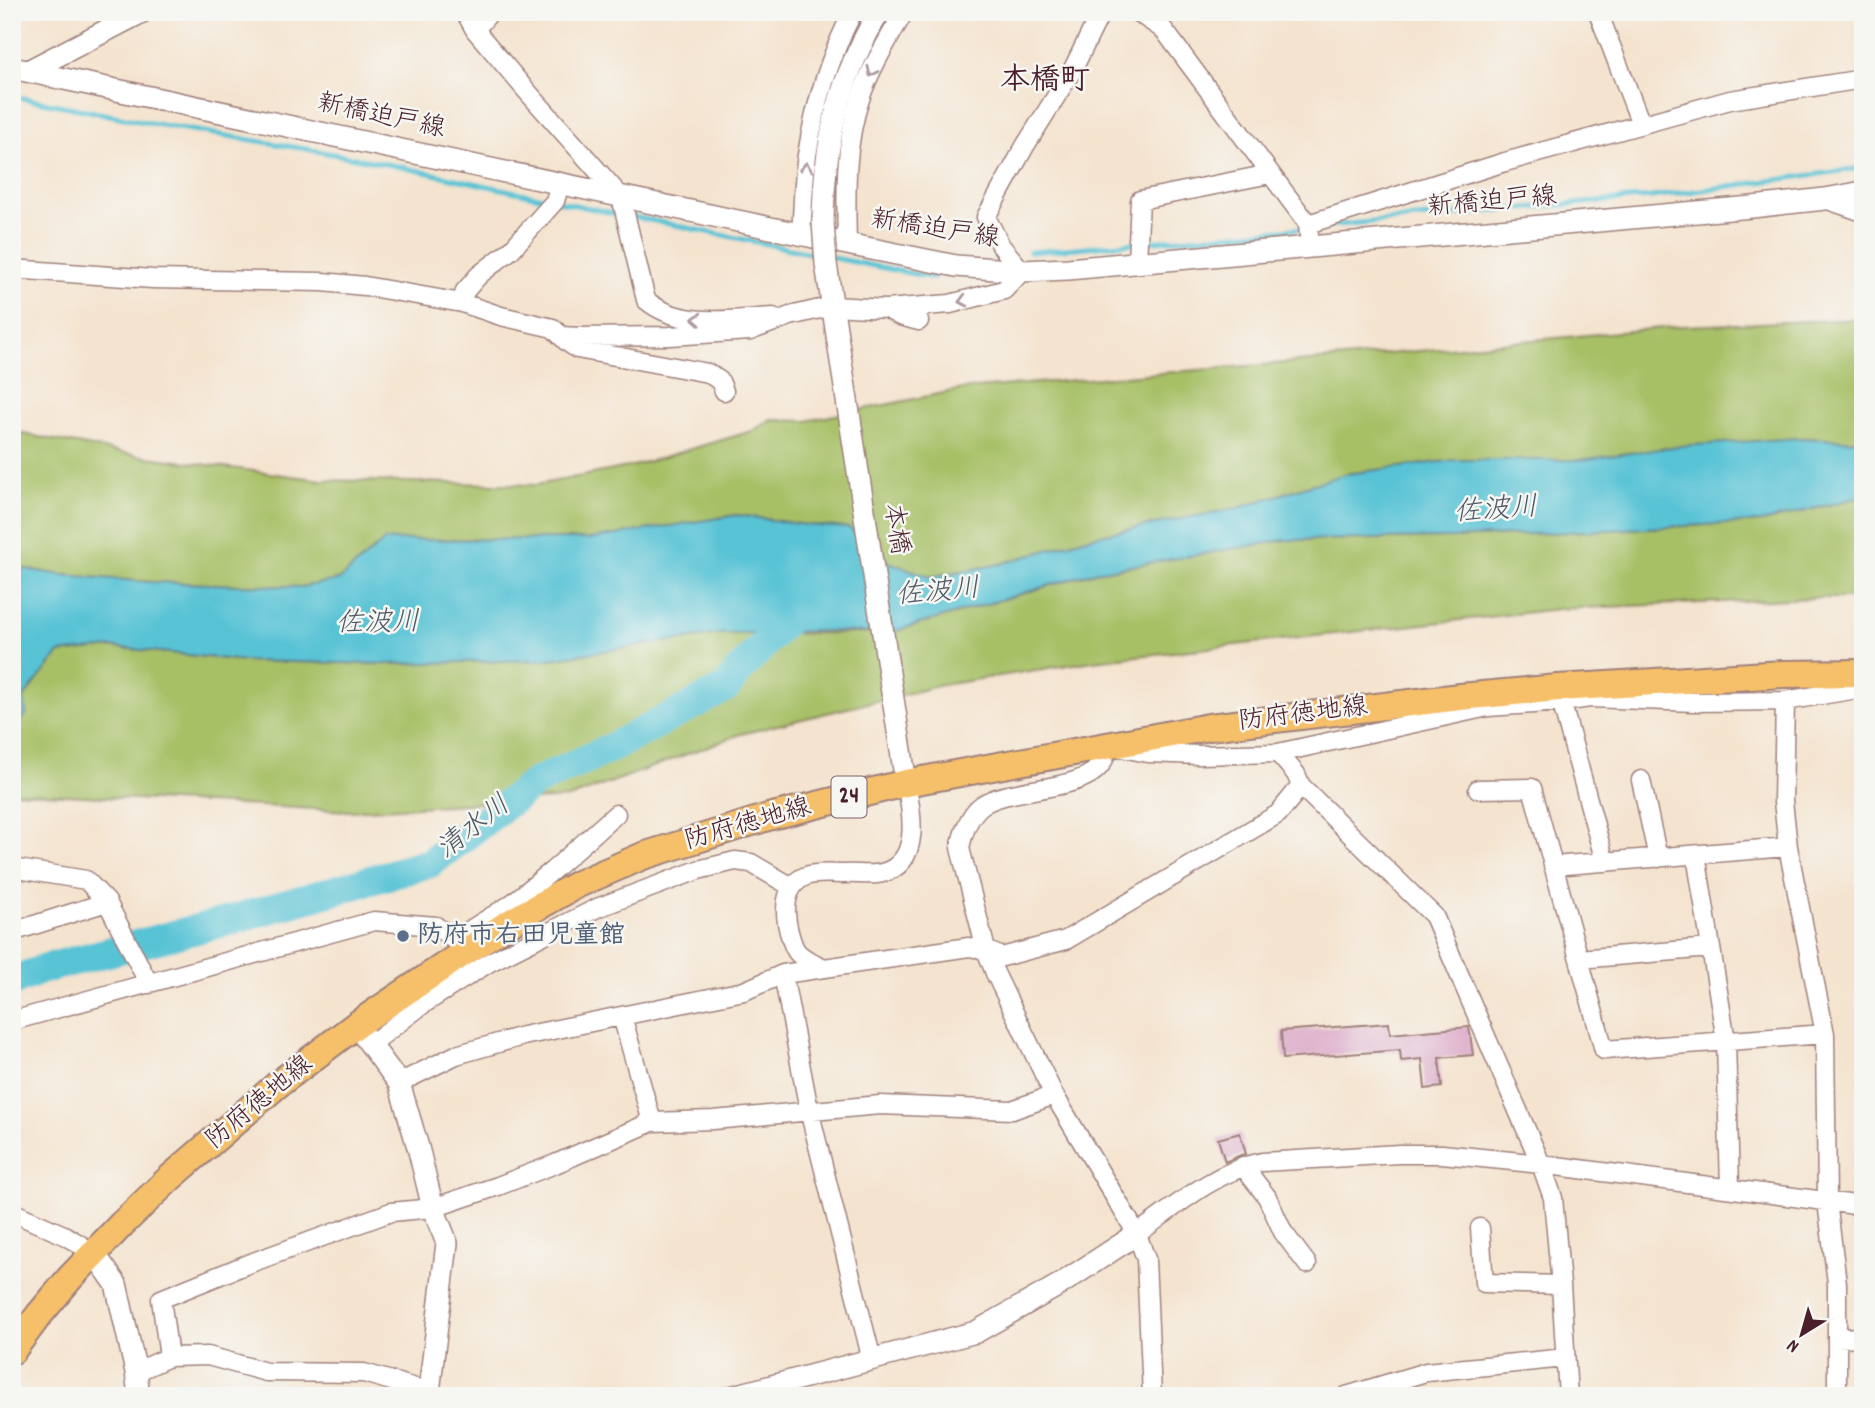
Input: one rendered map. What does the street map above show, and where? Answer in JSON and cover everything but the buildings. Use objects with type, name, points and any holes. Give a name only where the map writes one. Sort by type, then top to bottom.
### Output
[{"type":"main road","name":"防府徳地線","points":[[12,1350],[94,1253],[180,1170],[277,1086],[363,1035],[459,946],[504,926],[578,884],[643,856],[768,817],[906,783],[1209,727],[1447,698],[1560,695],[1783,674],[1863,673]]},
{"type":"street","points":[[20,69],[142,12]]},
{"type":"street","points":[[465,12],[475,30],[621,197],[646,300],[658,310],[681,317],[716,320],[790,316]]},
{"type":"street","points":[[475,30],[490,12]]},
{"type":"street","points":[[801,235],[807,157],[814,119],[825,74],[853,12]]},
{"type":"street","name":"本橋","points":[[879,12],[851,66],[839,98],[829,147],[823,222],[826,264],[906,783]]},
{"type":"street","points":[[847,244],[846,187],[850,139],[860,100],[904,12]]},
{"type":"street","points":[[561,336],[670,336],[750,331],[790,316],[833,306],[886,309],[950,304],[1004,290],[1022,271],[1001,246],[986,217],[1025,146],[1072,71],[1101,12]]},
{"type":"street","points":[[1137,12],[1164,30],[1308,224],[1309,246]]},
{"type":"street","points":[[1598,12],[1641,124]]},
{"type":"street","name":"新橋迫戸線","points":[[20,69],[801,235],[956,266],[1022,271],[1752,208],[1863,192]]},
{"type":"street","points":[[1308,224],[1505,162],[1730,100],[1863,79]]},
{"type":"street","points":[[1138,261],[1140,200],[1270,174]]},
{"type":"street","points":[[462,303],[465,291],[479,275],[511,250],[555,201],[560,184]]},
{"type":"street","points":[[1825,199],[1863,212]]},
{"type":"street","points":[[12,269],[153,279],[322,282],[365,286],[462,303],[500,316],[552,328],[577,349],[708,373],[720,381],[724,391]]},
{"type":"street","points":[[886,309],[919,321]]},
{"type":"street","points":[[1152,1396],[1146,1259],[1137,1234],[1054,1095],[986,950],[960,848],[970,819],[980,806],[995,799],[1087,778],[1104,761],[1106,745],[1148,752],[1199,755],[1278,753],[1488,707],[1560,695],[1694,702],[1784,701],[1863,688]]},
{"type":"street","points":[[1560,695],[1605,862]]},
{"type":"street","points":[[1784,701],[1783,801],[1788,847],[1825,1034],[1827,1201],[1838,1283],[1837,1396]]},
{"type":"street","points":[[1278,753],[1296,774],[1301,786],[1434,916],[1541,1164],[1553,1198],[1568,1396]]},
{"type":"street","points":[[1642,780],[1658,858]]},
{"type":"street","points":[[825,968],[796,951],[786,921],[785,902],[792,887],[805,876],[882,873],[896,867],[908,851],[912,834],[912,812],[906,783]]},
{"type":"street","points":[[399,1083],[456,1055],[523,1036],[744,991],[783,974],[969,947],[1002,957],[1066,940],[1278,814],[1301,786]]},
{"type":"street","points":[[1478,789],[1532,788],[1604,1050],[1825,1034]]},
{"type":"street","points":[[12,1021],[374,921],[436,926],[459,946],[552,871],[616,814]]},
{"type":"street","points":[[1553,866],[1788,847]]},
{"type":"street","points":[[1696,855],[1726,1041],[1730,1188]]},
{"type":"street","points":[[136,1371],[169,1357],[208,1356],[266,1372],[364,1373],[430,1394],[447,1243],[433,1208],[399,1083],[363,1035],[422,1005],[491,962],[597,908],[698,870],[735,861],[751,863],[792,887]]},
{"type":"street","points":[[12,868],[86,880],[110,907],[149,984]]},
{"type":"street","points":[[12,932],[110,907]]},
{"type":"street","points":[[1579,959],[1710,948]]},
{"type":"street","points":[[783,974],[809,1110],[872,1360]]},
{"type":"street","points":[[622,1016],[652,1122]]},
{"type":"street","points":[[169,1357],[161,1299],[391,1212],[433,1208],[555,1164],[652,1122],[713,1120],[880,1105],[1013,1110],[1054,1095]]},
{"type":"street","points":[[734,1396],[976,1332],[1059,1285],[1221,1175],[1262,1162],[1442,1154],[1541,1164],[1863,1206]]},
{"type":"street","points":[[1243,1166],[1267,1196],[1283,1232],[1307,1264]]},
{"type":"street","points":[[12,1212],[64,1235],[94,1253],[116,1284],[139,1396]]},
{"type":"street","points":[[1479,1228],[1484,1283],[1561,1285]]},
{"type":"street","points":[[1838,1338],[1863,1336]]},
{"type":"street","points":[[1346,1396],[1426,1372],[1564,1358]]},
{"type":"green space","points":[[1863,319],[1863,441],[1800,438],[1580,460],[1455,460],[1346,474],[1238,508],[1090,537],[1001,564],[930,577],[888,562],[849,528],[737,515],[591,539],[385,540],[339,580],[301,587],[150,582],[63,575],[12,567],[12,432],[140,456],[322,480],[536,485],[633,466],[752,431],[771,420],[806,421],[963,389],[1333,359],[1683,326]]},
{"type":"green space","points":[[1863,496],[1863,598],[1558,609],[1093,661],[942,685],[741,734],[569,798],[349,811],[12,792],[12,722],[20,721],[24,697],[59,653],[112,647],[245,661],[387,664],[542,660],[719,634],[889,633],[1095,572],[1285,540],[1452,538],[1762,522]]},
{"type":"water","name":"佐波川","points":[[1800,438],[1863,441],[1863,496],[1762,522],[1452,538],[1285,540],[1094,572],[889,633],[820,631],[719,634],[542,660],[387,664],[245,661],[112,647],[59,653],[24,697],[26,715],[20,721],[12,722],[12,567],[63,575],[150,582],[301,587],[339,580],[385,540],[591,539],[737,515],[849,528],[888,562],[931,577],[1001,564],[1090,537],[1238,508],[1345,474],[1455,460],[1580,460],[1680,446]]},
{"type":"waterway","points":[[12,96],[392,165],[621,215]]},
{"type":"waterway","points":[[1326,226],[1651,197],[1863,168]]},
{"type":"waterway","points":[[630,216],[819,255]]},
{"type":"waterway","points":[[1030,252],[1306,228]]},
{"type":"waterway","points":[[829,257],[934,278]]},
{"type":"waterway","name":"清水川","points":[[12,982],[43,969],[224,922],[430,863],[534,783],[613,747],[727,687],[803,603]]},
{"type":"place","name":"防府市右田児童館","points":[[403,936]]},
{"type":"district","name":"本橋町","points":[[1045,82]]}]
